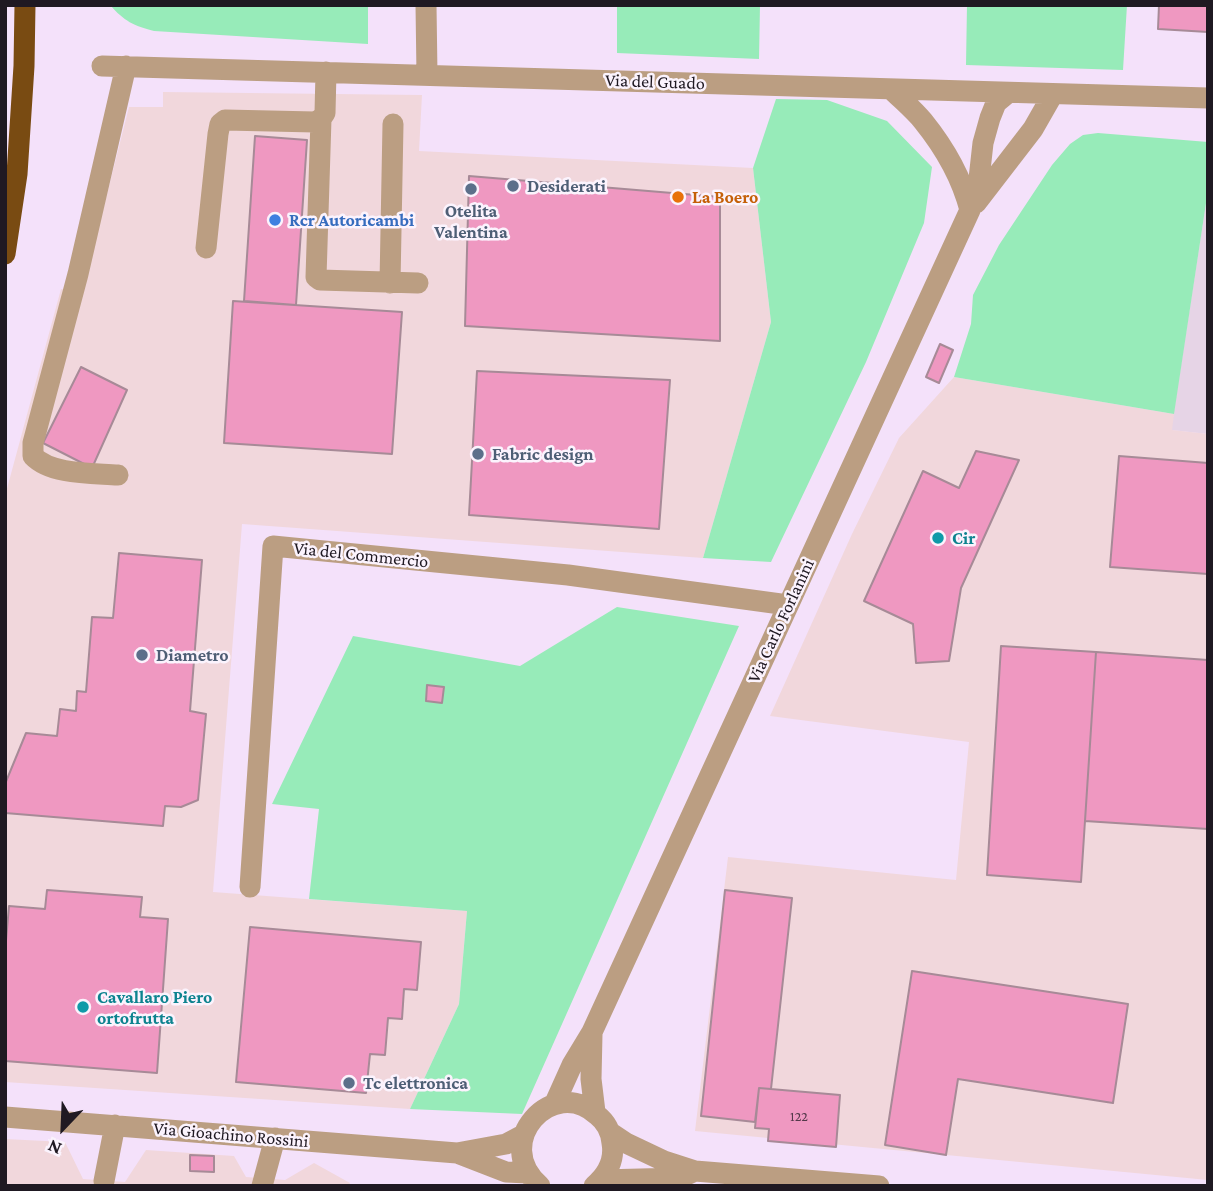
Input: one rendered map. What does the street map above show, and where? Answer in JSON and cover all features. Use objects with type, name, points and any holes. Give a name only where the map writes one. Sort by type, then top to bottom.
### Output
[{"type":"highway","points":[[5,254],[18,174],[25,5]]},
{"type":"street","points":[[426,5],[427,75]]},
{"type":"street","name":"Via del Guado","points":[[102,66],[1208,98]]},
{"type":"street","points":[[118,475],[66,471],[40,463],[33,456],[33,443],[78,274],[126,66]]},
{"type":"street","points":[[206,248],[220,124],[225,120],[315,122],[325,113],[327,72]]},
{"type":"street","points":[[892,90],[923,121],[946,155],[971,210]]},
{"type":"street","name":"Via Carlo Forlanini","points":[[554,1105],[572,1065],[592,1032],[971,210],[990,118],[996,103],[1008,93]]},
{"type":"street","name":"Via Carlo Forlanini","points":[[971,210],[1033,130],[1053,94]]},
{"type":"street","points":[[321,119],[316,277],[320,280],[418,283]]},
{"type":"street","points":[[390,283],[393,124]]},
{"type":"street","name":"Via del Commercio","points":[[250,887],[273,546],[568,575],[788,606]]},
{"type":"street","name":"Via Carlo Forlanini","points":[[592,1032],[594,1112]]},
{"type":"street","points":[[530,1181],[521,1148],[523,1135],[530,1122],[541,1111],[564,1103],[575,1104],[594,1112],[611,1133],[612,1158],[608,1170],[597,1183]]},
{"type":"street","name":"Via Gioachino Rossini","points":[[5,1117],[457,1153],[506,1144],[523,1135]]},
{"type":"street","points":[[104,1181],[115,1125]]},
{"type":"street","points":[[611,1133],[664,1161],[695,1171],[878,1186]]},
{"type":"street","points":[[262,1186],[275,1138]]},
{"type":"street","name":"Via Gioachino Rossini","points":[[457,1153],[530,1181]]},
{"type":"street","points":[[597,1183],[680,1178],[695,1171]]},
{"type":"shaded area","points":[[163,92],[422,95],[419,151],[753,168],[771,322],[703,558],[242,524],[213,892],[467,911],[459,1004],[410,1109],[5,1082],[5,496],[61,289],[82,293],[129,107],[163,107]]},
{"type":"shaded area","points":[[1208,190],[1208,434],[1171,430]]},
{"type":"shaded area","points":[[954,377],[1174,414],[1172,430],[1208,434],[1208,1180],[695,1131],[728,857],[956,880],[969,742],[770,716],[852,534],[899,438]]},
{"type":"shaded area","points":[[5,1139],[65,1142],[83,1179],[125,1182],[146,1150],[234,1156],[246,1177],[285,1180],[314,1163],[350,1183],[348,1186],[5,1186]]},
{"type":"green space","points":[[110,5],[368,5],[368,44],[154,31],[130,22]]},
{"type":"green space","points":[[617,5],[760,5],[759,59],[617,53]]},
{"type":"green space","points":[[967,5],[1127,5],[1123,70],[966,65]]},
{"type":"green space","points":[[776,99],[827,100],[887,121],[932,167],[924,223],[866,362],[771,562],[703,558],[771,322],[753,168]]},
{"type":"green space","points":[[1098,133],[1208,142],[1208,190],[1174,414],[954,377],[971,324],[973,295],[999,245],[1052,165],[1070,144],[1083,135]]},
{"type":"green space","points":[[617,607],[739,626],[522,1114],[410,1109],[459,1004],[467,911],[309,899],[319,809],[272,804],[353,636],[520,666]]},
{"type":"building","points":[[1159,5],[1208,5],[1208,32],[1158,29]]},
{"type":"building","name":"Rcr Autoricambi","points":[[255,136],[307,140],[296,305],[244,301]]},
{"type":"building","points":[[469,176],[720,197],[720,341],[465,326]]},
{"type":"building","points":[[233,301],[402,312],[392,454],[224,443]]},
{"type":"building","points":[[940,344],[953,350],[939,383],[926,377]]},
{"type":"building","points":[[81,367],[127,390],[92,468],[43,443]]},
{"type":"building","points":[[477,371],[670,380],[659,529],[469,515]]},
{"type":"building","name":"Cir","points":[[976,451],[1019,460],[961,588],[949,661],[916,663],[913,624],[864,601],[923,471],[959,488]]},
{"type":"building","points":[[1119,456],[1208,463],[1208,574],[1110,567]]},
{"type":"building","name":"Diametro","points":[[119,553],[202,560],[190,711],[206,714],[198,800],[181,807],[165,806],[163,826],[5,813],[5,784],[26,733],[57,736],[60,709],[76,711],[77,691],[86,692],[92,617],[113,618]]},
{"type":"building","points":[[1001,646],[1096,652],[1081,882],[987,875]]},
{"type":"building","points":[[1096,652],[1208,660],[1208,829],[1085,821]]},
{"type":"building","points":[[427,685],[444,687],[442,703],[426,701]]},
{"type":"building","name":"Cavallaro Piero ortofrutta","points":[[47,890],[142,897],[140,917],[168,919],[157,1073],[5,1061],[5,952],[9,906],[45,909]]},
{"type":"building","points":[[725,890],[792,898],[771,1089],[759,1088],[755,1122],[701,1116]]},
{"type":"building","points":[[250,927],[421,942],[417,990],[404,989],[402,1019],[388,1018],[385,1055],[370,1054],[366,1093],[236,1082]]},
{"type":"building","points":[[912,971],[1128,1004],[1113,1103],[958,1079],[946,1155],[885,1145]]},
{"type":"building","points":[[759,1088],[840,1095],[836,1147],[768,1141],[769,1129],[755,1128]]},
{"type":"building","points":[[190,1155],[214,1156],[214,1172],[190,1171]]},
{"type":"place","name":"Desiderati","points":[[513,186]]},
{"type":"place","name":"Otelita Valentina","points":[[471,189]]},
{"type":"place","name":"La Boero","points":[[678,197]]},
{"type":"place","name":"Rcr Autoricambi","points":[[275,220]]},
{"type":"place","name":"Fabric design","points":[[478,454]]},
{"type":"place","name":"Cir","points":[[938,538]]},
{"type":"place","name":"Diametro","points":[[142,655]]},
{"type":"place","name":"Cavallaro Piero ortofrutta","points":[[83,1007]]},
{"type":"place","name":"Tc elettronica","points":[[349,1083]]}]
